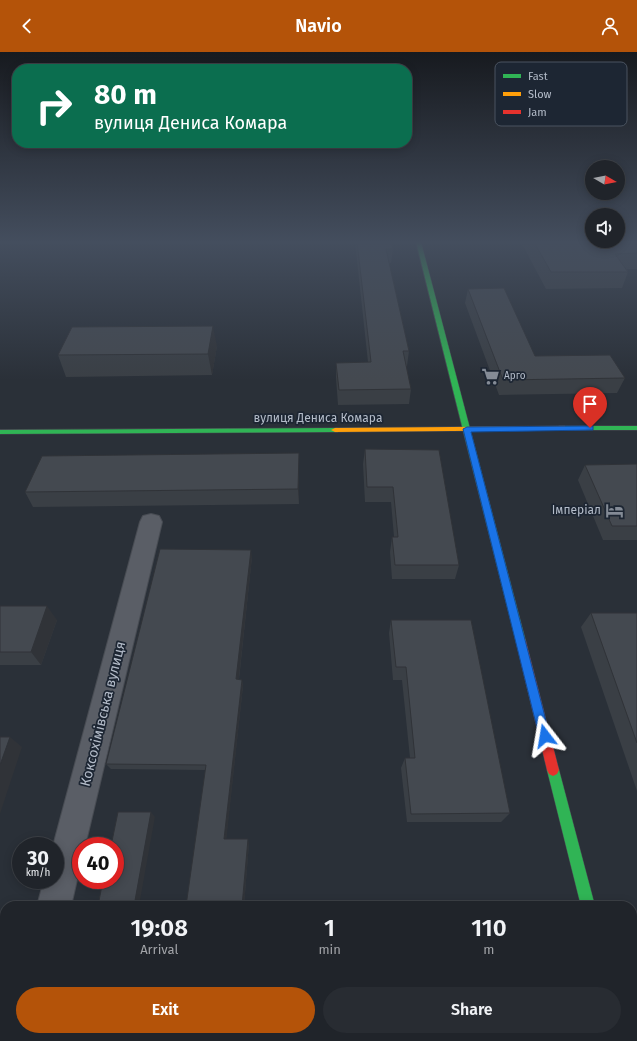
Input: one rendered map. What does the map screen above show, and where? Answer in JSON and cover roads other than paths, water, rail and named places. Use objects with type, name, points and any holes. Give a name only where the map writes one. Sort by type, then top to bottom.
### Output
[{"type":"street","points":[[430,288],[587,901]]},
{"type":"street","name":"вулиця Дениса Комара","points":[[0,432],[637,428]]},
{"type":"street","name":"Коксохімівська вулиця","points":[[55,901],[151,522]]},
{"type":"place","name":"Арго","points":[[491,376]]},
{"type":"place","name":"Імперіал","points":[[614,510]]}]
